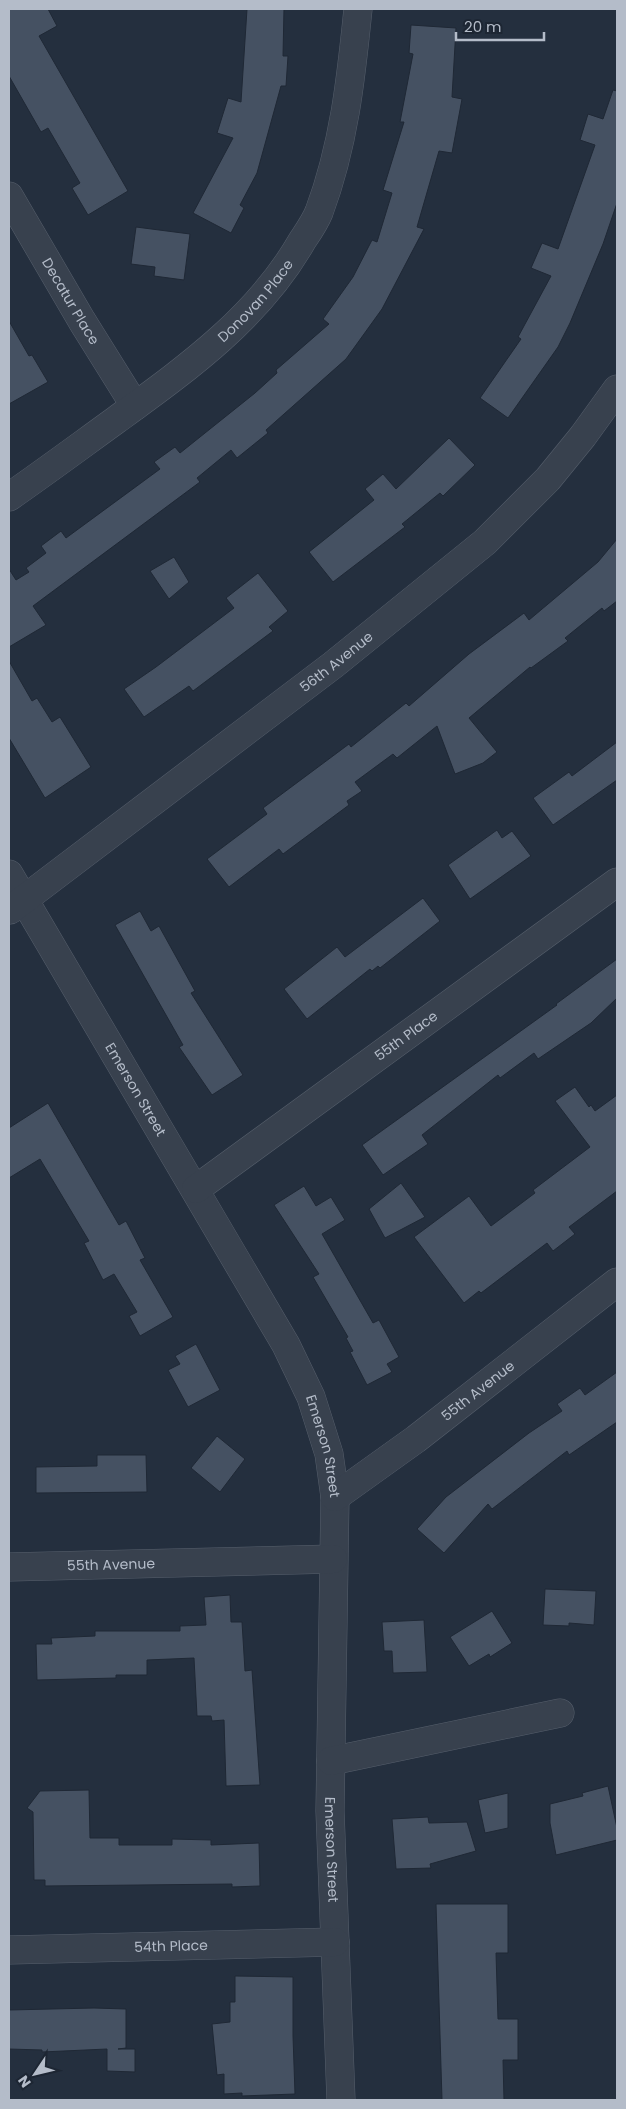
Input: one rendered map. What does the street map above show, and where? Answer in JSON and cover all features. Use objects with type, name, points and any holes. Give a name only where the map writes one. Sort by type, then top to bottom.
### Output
[{"type":"street","name":"Donovan Place","points":[[9,497],[184,370],[225,336],[257,304],[293,258],[318,214],[334,164],[344,125],[358,9]]},
{"type":"street","name":"Decatur Place","points":[[9,196],[82,321],[135,406]]},
{"type":"street","name":"56th Avenue","points":[[16,905],[333,665],[485,542],[548,478],[583,436],[617,389]]},
{"type":"street","name":"Emerson Street","points":[[9,874],[16,905],[196,1189],[286,1345],[311,1397],[329,1454],[335,1497],[330,1811],[341,2100]]},
{"type":"street","name":"55th Place","points":[[196,1189],[546,936],[617,882]]},
{"type":"street","name":"55th Avenue","points":[[335,1497],[416,1439],[617,1282]]},
{"type":"street","name":"55th Avenue","points":[[9,1567],[333,1559]]},
{"type":"street","points":[[331,1761],[560,1713]]},
{"type":"street","name":"54th Place","points":[[9,1950],[335,1942]]},
{"type":"building","points":[[9,9],[48,9],[57,26],[39,36],[128,191],[88,215],[72,188],[80,183],[48,128],[41,132],[9,76]]},
{"type":"building","points":[[247,9],[284,9],[283,56],[288,56],[286,86],[281,86],[257,173],[240,205],[244,208],[231,233],[193,213],[233,138],[217,133],[228,98],[241,102]]},
{"type":"building","points":[[411,25],[456,28],[452,97],[462,99],[452,153],[439,151],[417,227],[424,229],[382,309],[346,359],[266,430],[268,433],[237,458],[231,450],[197,478],[200,482],[33,606],[46,625],[9,647],[9,569],[16,580],[29,572],[26,568],[46,553],[41,546],[61,531],[66,538],[160,469],[154,462],[175,447],[180,453],[255,393],[277,373],[276,370],[329,324],[323,319],[353,277],[372,240],[377,242],[392,193],[383,190],[404,122],[400,122],[413,54],[409,53]]},
{"type":"building","points":[[613,90],[617,91],[617,203],[603,244],[558,347],[508,418],[480,398],[521,339],[518,337],[551,276],[531,268],[542,243],[558,249],[595,145],[580,140],[588,114],[603,119]]},
{"type":"building","points":[[136,227],[190,234],[184,280],[154,276],[155,267],[131,264]]},
{"type":"building","points":[[9,321],[29,356],[32,355],[48,382],[9,404]]},
{"type":"building","points":[[449,438],[475,465],[443,496],[440,493],[402,524],[405,527],[333,582],[309,552],[374,500],[365,489],[383,474],[396,489]]},
{"type":"building","points":[[617,539],[617,601],[604,611],[602,608],[565,638],[568,641],[530,667],[469,718],[497,752],[483,763],[455,774],[437,726],[397,758],[393,754],[355,782],[362,791],[347,801],[349,805],[283,854],[279,849],[229,887],[207,859],[267,814],[263,808],[349,744],[351,747],[406,703],[409,706],[469,654],[524,613],[529,620],[598,562]]},
{"type":"building","points":[[174,557],[189,582],[169,599],[150,571]]},
{"type":"building","points":[[258,573],[288,611],[269,627],[273,631],[193,691],[189,686],[144,717],[124,689],[234,608],[226,598]]},
{"type":"building","points":[[9,661],[32,701],[37,698],[52,722],[60,717],[91,767],[45,798],[9,738]]},
{"type":"building","points":[[617,742],[617,780],[553,825],[533,798],[569,772],[572,776]]},
{"type":"building","points":[[497,830],[502,838],[512,831],[531,856],[470,899],[448,865]]},
{"type":"building","points":[[423,898],[440,921],[380,968],[378,966],[372,971],[370,969],[307,1019],[284,989],[337,947],[345,957]]},
{"type":"building","points":[[140,911],[151,931],[159,926],[195,991],[191,993],[243,1075],[212,1095],[179,1047],[183,1045],[115,925]]},
{"type":"building","points":[[617,959],[617,998],[591,1023],[538,1059],[534,1053],[500,1078],[498,1075],[422,1135],[428,1144],[383,1175],[362,1145],[557,1005]]},
{"type":"building","points":[[575,1087],[589,1107],[591,1105],[595,1111],[617,1095],[617,1191],[569,1227],[575,1234],[553,1251],[547,1243],[481,1293],[479,1291],[464,1303],[414,1237],[469,1196],[491,1226],[535,1193],[533,1190],[590,1147],[555,1101]]},
{"type":"building","points":[[48,1103],[119,1225],[126,1221],[145,1258],[140,1260],[173,1317],[140,1336],[129,1316],[137,1312],[114,1274],[103,1280],[84,1243],[89,1241],[40,1159],[9,1178],[9,1128]]},
{"type":"building","points":[[401,1183],[425,1217],[385,1238],[369,1209]]},
{"type":"building","points":[[304,1186],[316,1206],[331,1197],[345,1220],[322,1234],[373,1323],[379,1320],[399,1357],[387,1364],[392,1372],[367,1385],[350,1352],[353,1351],[346,1338],[348,1337],[313,1277],[319,1274],[274,1205]]},
{"type":"building","points":[[196,1344],[220,1390],[188,1407],[168,1370],[180,1364],[175,1356]]},
{"type":"building","points":[[617,1372],[617,1422],[569,1455],[567,1451],[492,1509],[488,1504],[444,1553],[417,1529],[446,1497],[529,1433],[562,1411],[557,1404],[580,1388],[585,1395]]},
{"type":"building","points":[[217,1436],[245,1459],[220,1492],[191,1468]]},
{"type":"building","points":[[97,1455],[146,1455],[147,1492],[36,1493],[36,1467],[97,1466]]},
{"type":"building","points":[[545,1589],[596,1591],[594,1625],[569,1623],[569,1626],[543,1625]]},
{"type":"building","points":[[230,1595],[231,1622],[242,1622],[245,1671],[252,1670],[260,1785],[226,1786],[224,1720],[212,1721],[211,1716],[197,1716],[194,1658],[147,1660],[147,1675],[116,1675],[116,1678],[37,1680],[36,1644],[52,1644],[51,1638],[95,1636],[95,1631],[180,1631],[180,1626],[206,1625],[204,1597]]},
{"type":"building","points":[[492,1611],[512,1643],[490,1657],[489,1654],[469,1666],[450,1637]]},
{"type":"building","points":[[424,1620],[427,1672],[393,1673],[392,1651],[384,1651],[382,1622]]},
{"type":"building","points":[[608,1786],[617,1828],[617,1840],[556,1855],[550,1823],[550,1804],[583,1796],[582,1793]]},
{"type":"building","points":[[89,1790],[90,1838],[119,1838],[119,1845],[172,1845],[172,1839],[211,1840],[211,1845],[259,1843],[260,1886],[232,1887],[232,1884],[45,1886],[45,1880],[34,1880],[33,1812],[27,1808],[40,1791]]},
{"type":"building","points":[[508,1793],[508,1828],[485,1833],[478,1800]]},
{"type":"building","points":[[428,1817],[429,1823],[467,1822],[476,1851],[430,1864],[431,1868],[396,1869],[392,1819]]},
{"type":"building","points":[[436,1904],[508,1904],[508,1953],[496,1953],[498,2019],[518,2019],[518,2060],[503,2060],[504,2100],[442,2100]]},
{"type":"building","points":[[235,1976],[293,1977],[295,2094],[242,2096],[242,2093],[224,2094],[224,2074],[217,2075],[212,2024],[230,2022],[230,2002],[235,2002]]},
{"type":"building","points":[[126,2009],[126,2048],[118,2049],[135,2049],[135,2072],[107,2071],[107,2049],[42,2052],[42,2050],[9,2049],[9,2010]]}]
